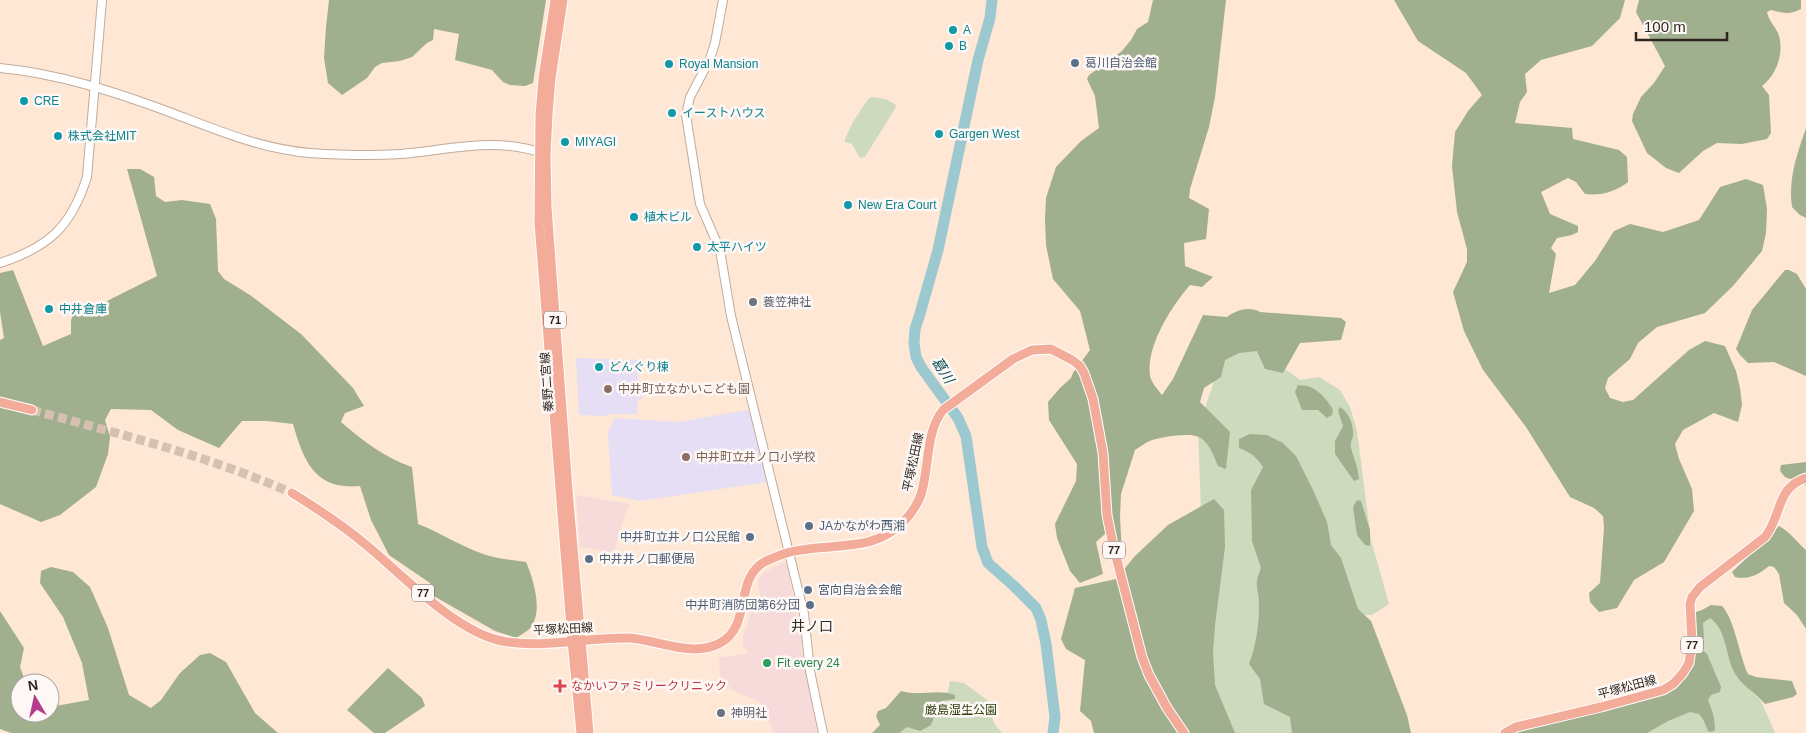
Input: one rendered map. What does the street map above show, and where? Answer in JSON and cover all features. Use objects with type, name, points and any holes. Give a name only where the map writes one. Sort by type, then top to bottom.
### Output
[{"type":"main road","name":"秦野二宮線","points":[[555,0],[543,78],[542,153],[577,641],[581,733]]},
{"type":"main road","name":"秦野二宮線","points":[[542,153],[563,0]]},
{"type":"main road","name":"平塚松田線","points":[[292,493],[330,517],[438,606],[490,638],[521,643],[630,638],[693,649],[705,649],[726,639],[738,624],[746,588],[754,571],[767,561],[790,552],[854,545],[880,538],[897,529],[908,517],[922,491],[934,427],[939,415],[954,400],[1013,359],[1032,350],[1051,349],[1060,352],[1072,360],[1084,373],[1094,408],[1103,453],[1107,515],[1126,600],[1149,675],[1167,708],[1184,733]]},
{"type":"main road","points":[[0,402],[32,410]]},
{"type":"main road","name":"平塚松田線","points":[[1505,733],[1516,727],[1664,690],[1673,684],[1683,673],[1688,662],[1692,642],[1690,604],[1692,597],[1700,587],[1765,537],[1771,530],[1784,493],[1790,485],[1806,478]]},
{"type":"main road","name":"秦野二宮線","points":[[577,641],[590,733]]},
{"type":"street","points":[[0,263],[22,256],[45,242],[65,223],[77,205],[87,178],[102,0]]},
{"type":"street","points":[[723,0],[715,43],[710,58],[690,97],[686,115],[700,204],[720,250],[731,316],[804,614],[810,671],[823,733]]},
{"type":"street","points":[[0,68],[43,73],[95,86],[246,141],[280,150],[312,153],[401,154],[470,145],[495,145],[542,153]]},
{"type":"shaded area","name":"中井町立なかいこども園","points":[[576,358],[638,360],[638,392],[643,392],[642,399],[638,399],[637,414],[579,415]]},
{"type":"shaded area","name":"中井町立井ノ口小学校","points":[[747,410],[751,413],[767,482],[640,501],[612,495],[608,433],[614,418],[678,422]]},
{"type":"shaded area","points":[[576,495],[630,504],[627,507],[614,552],[580,547]]},
{"type":"shaded area","points":[[784,562],[787,564],[800,635],[802,635],[803,643],[801,643],[817,733],[773,733],[763,706],[757,701],[732,690],[720,675],[719,657],[748,653],[743,645],[743,635],[751,611],[756,610],[755,604],[761,603],[758,580],[764,572]]},
{"type":"green space","points":[[329,0],[546,0],[533,83],[525,86],[510,85],[503,82],[492,70],[455,60],[459,34],[434,29],[433,40],[412,57],[400,61],[382,63],[375,67],[367,78],[342,95],[328,83],[324,58]]},
{"type":"green space","points":[[1153,0],[1226,0],[1215,97],[1209,127],[1189,198],[1209,209],[1206,239],[1184,243],[1185,266],[1213,277],[1202,287],[1190,285],[1175,304],[1161,328],[1152,352],[1150,364],[1150,376],[1153,383],[1162,395],[1173,379],[1203,315],[1227,317],[1235,312],[1252,309],[1260,312],[1341,318],[1346,322],[1341,340],[1300,343],[1283,373],[1265,369],[1257,351],[1239,353],[1225,360],[1221,377],[1204,388],[1200,402],[1230,432],[1226,469],[1218,466],[1203,439],[1195,436],[1156,439],[1135,450],[1121,494],[1122,554],[1117,540],[1105,534],[1096,542],[1103,574],[1080,583],[1070,571],[1057,538],[1055,524],[1076,481],[1077,464],[1049,420],[1048,402],[1071,378],[1090,350],[1080,311],[1053,279],[1046,245],[1046,198],[1056,167],[1081,141],[1099,128],[1095,96],[1087,79],[1089,75],[1122,51],[1137,29],[1148,22]]},
{"type":"green space","points":[[1394,0],[1625,0],[1620,18],[1592,46],[1541,60],[1525,74],[1527,92],[1520,102],[1515,123],[1572,128],[1573,139],[1619,150],[1627,157],[1628,182],[1613,191],[1602,194],[1585,194],[1576,182],[1568,178],[1541,192],[1550,214],[1578,226],[1578,232],[1557,238],[1551,248],[1556,254],[1549,293],[1575,285],[1595,261],[1614,231],[1630,224],[1663,232],[1699,220],[1720,187],[1746,179],[1763,185],[1767,209],[1766,233],[1762,251],[1733,286],[1705,313],[1657,327],[1638,343],[1630,359],[1608,378],[1605,388],[1610,398],[1623,402],[1633,400],[1689,350],[1705,341],[1725,346],[1736,371],[1742,405],[1738,422],[1714,413],[1683,430],[1675,444],[1679,459],[1692,489],[1694,511],[1664,562],[1634,580],[1617,608],[1599,612],[1590,602],[1589,593],[1600,583],[1604,528],[1603,516],[1594,508],[1570,497],[1526,427],[1483,370],[1464,331],[1453,292],[1467,262],[1467,249],[1457,212],[1452,166],[1455,132],[1468,111],[1482,95],[1466,73],[1418,41]]},
{"type":"green space","points":[[1639,0],[1801,0],[1801,9],[1797,11],[1786,13],[1771,10],[1767,12],[1778,33],[1781,47],[1776,69],[1762,86],[1769,95],[1771,133],[1767,139],[1742,144],[1717,143],[1703,151],[1679,173],[1666,168],[1647,153],[1632,121],[1633,114],[1641,97],[1654,83],[1665,66],[1636,12]]},
{"type":"green space","points":[[872,97],[885,99],[895,104],[896,107],[865,157],[860,158],[852,144],[845,142],[845,139],[853,122],[868,99]]},
{"type":"green space","points":[[1806,128],[1806,218],[1792,207],[1791,186],[1799,147]]},
{"type":"green space","points":[[127,169],[140,169],[154,177],[156,196],[165,202],[182,200],[210,204],[216,219],[218,271],[224,279],[250,295],[301,334],[353,388],[364,406],[345,413],[341,422],[375,448],[393,459],[412,467],[418,524],[486,555],[526,562],[532,577],[537,604],[534,621],[529,629],[517,638],[495,631],[432,595],[430,583],[389,555],[371,520],[360,486],[345,486],[332,483],[314,471],[302,450],[293,424],[242,421],[219,448],[178,430],[151,410],[111,409],[105,420],[110,437],[108,454],[96,487],[60,515],[41,522],[0,504],[0,340],[4,338],[0,312],[0,273],[13,270],[43,346],[71,334],[73,313],[105,302],[157,276]]},
{"type":"green space","points":[[1785,270],[1797,274],[1806,289],[1806,376],[1774,362],[1748,363],[1736,349],[1752,310]]},
{"type":"green space","points":[[1249,342],[1300,380],[1319,377],[1340,390],[1350,407],[1357,431],[1371,540],[1389,604],[1372,615],[1345,615],[1341,733],[1218,733],[1202,540],[1198,429],[1213,384],[1222,347]]},
{"type":"green space","points":[[1298,385],[1309,386],[1327,400],[1333,410],[1332,415],[1327,418],[1318,410],[1302,410],[1295,392]]},
{"type":"green space","points":[[1340,407],[1348,416],[1353,428],[1351,446],[1359,479],[1354,481],[1335,454],[1335,441],[1343,426],[1338,411]]},
{"type":"green space","points":[[1250,434],[1267,435],[1283,443],[1296,456],[1327,522],[1331,545],[1341,558],[1358,609],[1371,621],[1407,715],[1411,733],[1292,733],[1290,717],[1264,704],[1260,679],[1249,664],[1258,628],[1257,583],[1261,568],[1252,541],[1251,490],[1263,467],[1253,455],[1239,448],[1239,439]]},
{"type":"green space","points":[[1806,462],[1806,485],[1785,477],[1780,471],[1781,465]]},
{"type":"green space","points":[[1214,499],[1224,510],[1225,547],[1215,625],[1213,653],[1215,685],[1235,733],[1094,733],[1091,721],[1080,711],[1085,660],[1066,649],[1061,639],[1075,588],[1116,579],[1135,556],[1168,525]]},
{"type":"green space","points":[[1357,500],[1361,501],[1370,530],[1370,546],[1365,545],[1357,535],[1353,507]]},
{"type":"green space","points":[[1779,526],[1806,550],[1806,629],[1797,615],[1784,603],[1779,574],[1774,567],[1769,566],[1757,574],[1744,578],[1735,577],[1732,572]]},
{"type":"green space","points":[[51,567],[73,572],[90,587],[108,628],[129,695],[151,708],[161,700],[180,673],[200,655],[210,653],[226,662],[255,713],[278,733],[11,733],[0,729],[0,611],[24,648],[20,667],[22,673],[10,673],[10,723],[60,723],[60,705],[89,700],[82,663],[63,617],[40,583],[41,571]]},
{"type":"green space","points":[[1711,605],[1722,606],[1726,612],[1734,629],[1748,674],[1756,677],[1792,681],[1797,694],[1793,697],[1765,704],[1736,675],[1722,635],[1710,618],[1703,623],[1704,638],[1700,644],[1701,649],[1707,654],[1721,687],[1720,692],[1711,695],[1708,700],[1715,730],[1712,732],[1708,731],[1699,714],[1690,712],[1668,721],[1647,733],[1515,733],[1635,703],[1659,695],[1688,672],[1694,660],[1693,613]]},
{"type":"green space","points":[[1716,607],[1728,627],[1736,676],[1761,701],[1775,733],[1572,733],[1696,697],[1701,617]]},
{"type":"green space","points":[[388,668],[422,698],[425,706],[385,733],[374,733],[347,710]]},
{"type":"green space","name":"厳島湿生公園","points":[[950,681],[964,683],[993,705],[993,720],[1002,733],[883,733],[948,692]]},
{"type":"green space","points":[[901,691],[908,693],[942,692],[955,695],[955,699],[942,701],[935,705],[931,725],[920,731],[907,727],[899,733],[872,733],[880,725],[876,716],[878,711],[886,708]]},
{"type":"waterway","name":"葛川","points":[[992,0],[990,18],[978,60],[938,250],[915,329],[914,343],[916,357],[921,367],[958,418],[966,436],[982,547],[988,563],[1036,608],[1041,620],[1046,644],[1055,717],[1053,733]]},
{"type":"tunnel","points":[[32,410],[196,457],[292,493]]},
{"type":"place","name":"A","points":[[953,30]]},
{"type":"place","name":"B","points":[[949,46]]},
{"type":"place","name":"葛川自治会館","points":[[1075,63]]},
{"type":"place","name":"Royal Mansion","points":[[669,64]]},
{"type":"place","name":"CRE","points":[[24,101]]},
{"type":"place","name":"イーストハウス","points":[[672,113]]},
{"type":"place","name":"Gargen West","points":[[939,134]]},
{"type":"place","name":"株式会社MIT","points":[[58,136]]},
{"type":"place","name":"MIYAGI","points":[[565,142]]},
{"type":"place","name":"New Era Court","points":[[848,205]]},
{"type":"place","name":"植木ビル","points":[[634,217]]},
{"type":"place","name":"太平ハイツ","points":[[697,247]]},
{"type":"place","name":"蓑笠神社","points":[[753,302]]},
{"type":"place","name":"中井倉庫","points":[[49,309]]},
{"type":"place","name":"どんぐり棟","points":[[599,367]]},
{"type":"place","name":"中井町立なかいこども園","points":[[608,389]]},
{"type":"place","name":"中井町立井ノ口小学校","points":[[686,457]]},
{"type":"place","name":"JAかながわ西湘","points":[[809,526]]},
{"type":"place","name":"中井町立井ノ口公民館","points":[[750,537]]},
{"type":"place","name":"中井井ノ口郵便局","points":[[589,559]]},
{"type":"place","name":"宮向自治会会館","points":[[808,590]]},
{"type":"place","name":"中井町消防団第6分団","points":[[810,605]]},
{"type":"place","name":"Fit every 24","points":[[767,663]]},
{"type":"place","name":"なかいファミリークリニック","points":[[560,686]]},
{"type":"place","name":"神明社","points":[[721,713]]},
{"type":"district","name":"井ノ口","points":[[812,626]]}]
